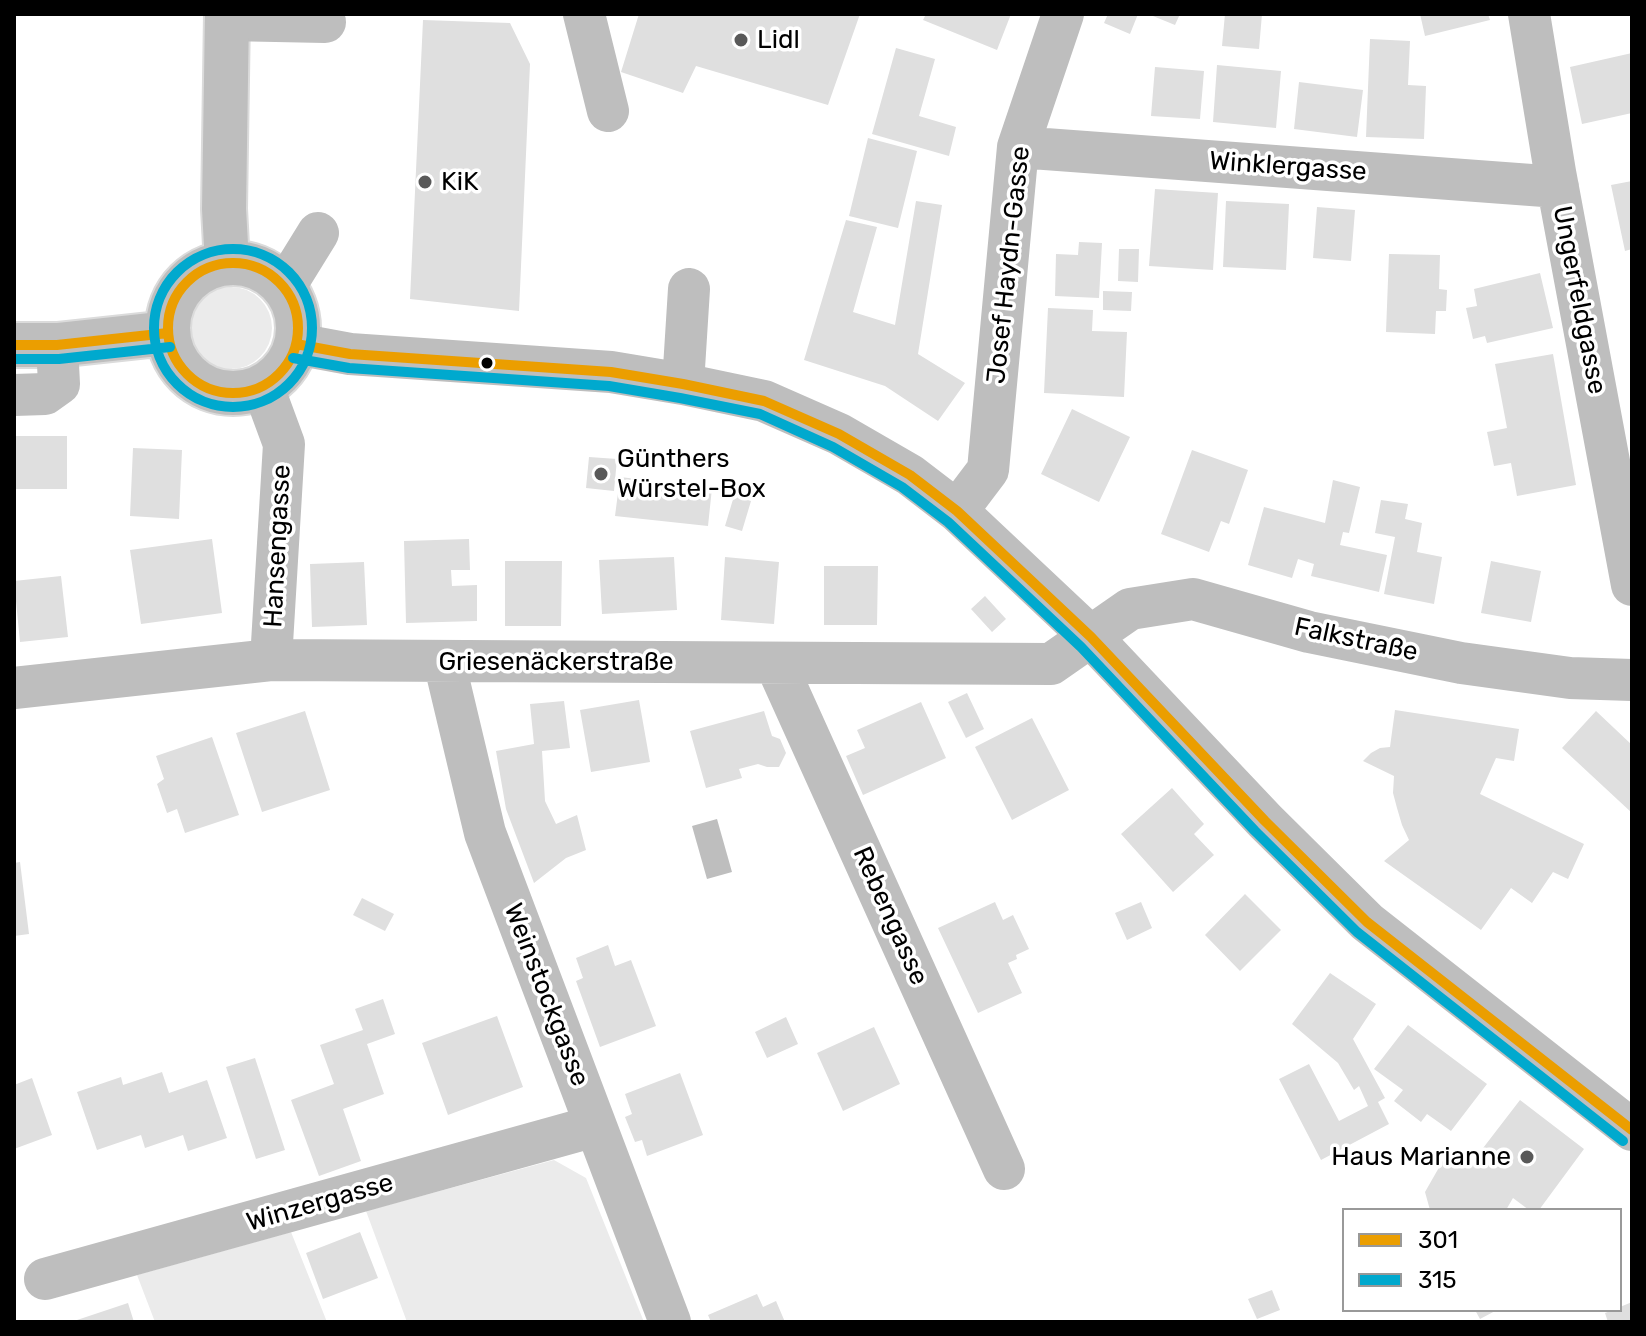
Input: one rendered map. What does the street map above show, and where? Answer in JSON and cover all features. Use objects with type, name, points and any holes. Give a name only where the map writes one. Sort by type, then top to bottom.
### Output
[{"type":"main road","points":[[227,17],[224,209],[227,263]]},
{"type":"main road","points":[[227,263],[249,265],[268,273],[284,288],[294,305],[298,324],[296,344],[278,376],[263,387],[243,393],[221,393],[201,385],[184,372],[173,354],[168,333],[170,313],[177,294],[191,278],[208,268],[227,263]]},
{"type":"main road","points":[[14,345],[57,345],[168,333]]},
{"type":"street","points":[[584,14],[608,111]]},
{"type":"street","name":"Josef Haydn-Gasse","points":[[957,511],[988,470],[1018,147],[1063,14]]},
{"type":"street","name":"Ungerfeldgasse","points":[[1529,14],[1632,585]]},
{"type":"street","points":[[227,17],[325,22]]},
{"type":"street","name":"Winklergasse","points":[[1018,147],[1558,187]]},
{"type":"street","points":[[284,288],[318,233]]},
{"type":"street","points":[[683,384],[689,289]]},
{"type":"street","points":[[296,344],[350,354],[611,372],[764,401],[839,434],[910,475],[957,511],[1091,637],[1265,821],[1367,922],[1632,1130]]},
{"type":"street","points":[[14,395],[45,394],[59,384],[57,345]]},
{"type":"street","name":"Hansengasse","points":[[263,387],[284,444],[271,660]]},
{"type":"street","name":"Falkstraße","points":[[1091,637],[1130,609],[1193,599],[1309,632],[1461,663],[1570,678],[1632,680]]},
{"type":"street","name":"Griesenäckerstraße","points":[[14,688],[271,660],[1051,664],[1091,637]]},
{"type":"street","name":"Weinstockgasse","points":[[444,661],[485,833],[670,1322]]},
{"type":"street","name":"Rebengasse","points":[[776,664],[1004,1169]]},
{"type":"street","name":"Winzergasse","points":[[45,1279],[595,1126]]},
{"type":"shaded area","points":[[231,287],[247,290],[260,299],[269,312],[272,328],[269,344],[260,357],[247,366],[231,369],[215,366],[202,357],[193,344],[190,328],[193,312],[202,299],[215,290]]},
{"type":"shaded area","points":[[717,819],[732,872],[707,879],[692,826]]},
{"type":"shaded area","points":[[554,1160],[586,1178],[644,1322],[407,1322],[366,1211]]},
{"type":"shaded area","points":[[291,1232],[327,1322],[155,1322],[137,1275]]},
{"type":"building","name":"Lidl","points":[[639,14],[860,14],[828,105],[696,66],[683,93],[621,72]]},
{"type":"building","points":[[926,14],[1011,14],[997,50],[923,20]]},
{"type":"building","points":[[1108,14],[1138,14],[1130,34],[1104,23]]},
{"type":"building","points":[[1148,14],[1180,14],[1175,25]]},
{"type":"building","points":[[1225,14],[1262,14],[1259,49],[1222,46]]},
{"type":"building","points":[[1420,14],[1488,14],[1490,20],[1425,36]]},
{"type":"building","points":[[423,20],[510,23],[530,64],[519,311],[410,299]]},
{"type":"building","points":[[1370,39],[1410,41],[1408,85],[1426,86],[1424,139],[1366,137]]},
{"type":"building","points":[[896,48],[935,59],[919,116],[956,127],[949,156],[872,134]]},
{"type":"building","points":[[1632,53],[1632,113],[1582,124],[1570,67]]},
{"type":"building","points":[[1217,65],[1281,71],[1276,128],[1213,122]]},
{"type":"building","points":[[1155,67],[1204,71],[1200,119],[1151,116]]},
{"type":"building","points":[[1299,82],[1363,90],[1357,137],[1294,129]]},
{"type":"building","points":[[868,138],[917,151],[898,228],[849,216]]},
{"type":"building","points":[[1632,181],[1632,249],[1625,251],[1611,185]]},
{"type":"building","points":[[1155,189],[1218,193],[1213,270],[1149,266]]},
{"type":"building","points":[[916,201],[942,205],[918,354],[965,383],[938,421],[885,386],[804,360],[846,220],[877,227],[853,312],[895,325]]},
{"type":"building","points":[[1226,201],[1289,204],[1286,270],[1223,267]]},
{"type":"building","points":[[1317,207],[1355,210],[1351,261],[1313,258]]},
{"type":"building","points":[[1079,242],[1102,243],[1099,298],[1055,296],[1056,254],[1078,255]]},
{"type":"building","points":[[1119,249],[1139,249],[1138,282],[1118,281]]},
{"type":"building","points":[[1389,254],[1440,255],[1439,289],[1447,290],[1446,311],[1436,311],[1435,334],[1386,332]]},
{"type":"building","points":[[1540,273],[1553,328],[1487,343],[1485,336],[1473,339],[1466,308],[1477,306],[1474,289]]},
{"type":"building","points":[[1103,291],[1132,292],[1131,311],[1103,310]]},
{"type":"building","points":[[1048,308],[1093,310],[1092,331],[1127,332],[1124,397],[1044,393]]},
{"type":"building","points":[[1553,354],[1576,485],[1517,496],[1511,463],[1494,466],[1487,432],[1507,428],[1495,364]]},
{"type":"building","points":[[1072,409],[1130,437],[1099,502],[1041,474]]},
{"type":"building","points":[[14,436],[67,436],[67,489],[14,489]]},
{"type":"building","points":[[133,448],[182,450],[179,519],[130,516]]},
{"type":"building","points":[[1192,450],[1248,470],[1229,524],[1221,521],[1209,552],[1161,534]]},
{"type":"building","name":"Günthers Würstel-Box","points":[[589,457],[617,459],[614,491],[586,488]]},
{"type":"building","points":[[620,477],[712,488],[708,526],[615,516]]},
{"type":"building","points":[[1333,480],[1360,487],[1349,533],[1343,532],[1340,545],[1387,555],[1379,592],[1311,576],[1314,564],[1298,559],[1292,578],[1248,565],[1264,507],[1325,523]]},
{"type":"building","points":[[734,496],[751,501],[742,531],[725,526]]},
{"type":"building","points":[[1381,500],[1408,504],[1405,519],[1422,523],[1417,552],[1442,557],[1434,604],[1384,594],[1395,537],[1375,533]]},
{"type":"building","points":[[212,539],[222,613],[141,624],[130,550]]},
{"type":"building","points":[[469,539],[470,570],[451,570],[452,586],[477,585],[477,621],[406,623],[404,541]]},
{"type":"building","points":[[674,557],[677,610],[602,614],[599,560]]},
{"type":"building","points":[[725,557],[779,562],[774,624],[721,620]]},
{"type":"building","points":[[505,561],[562,561],[561,626],[505,626]]},
{"type":"building","points":[[1491,561],[1541,571],[1531,622],[1481,613]]},
{"type":"building","points":[[364,562],[367,625],[312,627],[310,564]]},
{"type":"building","points":[[824,566],[878,566],[877,625],[824,625]]},
{"type":"building","points":[[61,576],[68,637],[20,642],[14,581]]},
{"type":"building","points":[[985,596],[1006,619],[992,632],[971,609]]},
{"type":"building","points":[[967,693],[984,729],[966,738],[948,702]]},
{"type":"building","points":[[639,700],[650,762],[591,772],[580,710]]},
{"type":"building","points":[[564,701],[570,748],[542,751],[545,801],[556,824],[577,815],[586,850],[566,858],[534,883],[506,809],[496,751],[534,744],[530,704]]},
{"type":"building","points":[[921,702],[946,758],[863,795],[846,756],[865,748],[857,730]]},
{"type":"building","points":[[1395,710],[1519,729],[1514,761],[1496,758],[1480,794],[1584,844],[1568,879],[1553,872],[1532,903],[1511,888],[1481,930],[1384,861],[1409,840],[1393,793],[1394,776],[1363,761],[1380,748],[1390,747]]},
{"type":"building","points":[[305,711],[330,790],[262,812],[236,733]]},
{"type":"building","points":[[764,711],[772,736],[780,739],[786,753],[779,767],[758,764],[739,769],[742,778],[706,788],[690,731]]},
{"type":"building","points":[[1596,711],[1632,745],[1632,813],[1562,748]]},
{"type":"building","points":[[1032,718],[1069,790],[1012,820],[975,747]]},
{"type":"building","points":[[212,737],[239,815],[185,833],[177,809],[167,813],[157,784],[164,779],[156,756]]},
{"type":"building","points":[[1172,788],[1204,824],[1194,834],[1214,855],[1173,892],[1121,834]]},
{"type":"building","points":[[20,862],[29,934],[14,936],[14,863]]},
{"type":"building","points":[[1245,894],[1281,930],[1240,971],[1205,935]]},
{"type":"building","points":[[362,898],[394,914],[385,931],[353,915]]},
{"type":"building","points":[[995,902],[1003,920],[1013,915],[1029,949],[1008,963],[1022,993],[978,1013],[938,928]]},
{"type":"building","points":[[1141,902],[1152,928],[1127,940],[1115,913]]},
{"type":"building","points":[[608,945],[615,966],[631,960],[656,1026],[600,1047],[576,981],[583,978],[576,958]]},
{"type":"building","points":[[1330,973],[1376,1004],[1353,1039],[1385,1098],[1378,1102],[1389,1124],[1321,1160],[1279,1079],[1309,1064],[1339,1121],[1368,1106],[1359,1086],[1354,1090],[1338,1063],[1292,1024]]},
{"type":"building","points":[[383,999],[395,1034],[367,1044],[384,1094],[343,1109],[361,1161],[319,1176],[291,1100],[334,1084],[320,1045],[363,1030],[355,1009]]},
{"type":"building","points":[[497,1016],[523,1087],[448,1115],[422,1043]]},
{"type":"building","points":[[786,1017],[798,1044],[767,1058],[755,1032]]},
{"type":"building","points":[[1408,1025],[1487,1084],[1451,1131],[1427,1114],[1421,1122],[1394,1101],[1403,1090],[1374,1069]]},
{"type":"building","points":[[874,1027],[900,1084],[843,1111],[817,1053]]},
{"type":"building","points":[[255,1058],[285,1150],[256,1159],[226,1067]]},
{"type":"building","points":[[162,1072],[169,1093],[207,1080],[227,1138],[188,1151],[183,1135],[145,1148],[141,1135],[97,1150],[77,1092],[121,1077],[123,1085]]},
{"type":"building","points":[[680,1073],[703,1135],[647,1156],[642,1140],[635,1142],[625,1117],[632,1114],[625,1094]]},
{"type":"building","points":[[32,1078],[52,1135],[14,1149],[14,1085]]},
{"type":"building","name":"Haus Marianne","points":[[1520,1100],[1584,1149],[1540,1208],[1526,1208],[1513,1198],[1507,1208],[1429,1208],[1425,1192],[1449,1150],[1470,1165]]},
{"type":"building","points":[[360,1232],[378,1278],[323,1299],[306,1253]]},
{"type":"building","points":[[1272,1290],[1280,1310],[1257,1319],[1248,1299]]},
{"type":"building","points":[[757,1294],[763,1307],[776,1301],[785,1322],[711,1322],[708,1315]]},
{"type":"building","points":[[1632,1302],[1632,1322],[1608,1322],[1605,1313],[1622,1312],[1622,1306]]},
{"type":"building","points":[[128,1303],[134,1322],[74,1322],[74,1321]]},
{"type":"building","points":[[1476,1312],[1493,1312],[1480,1319]]},
{"type":"transit line","name":"315","points":[[233,249],[263,255],[289,272],[306,298],[312,328],[306,358],[289,384],[263,401],[233,407],[203,401],[177,384],[160,358],[154,328],[160,298],[177,272],[203,255],[233,249]]},
{"type":"transit line","name":"301","points":[[233,263],[258,268],[279,282],[293,303],[298,328],[293,353],[279,374],[258,388],[233,393],[208,388],[187,374],[173,353],[168,328],[173,303],[187,282],[208,268],[233,263]]},
{"type":"transit line","name":"301","points":[[14,345],[57,345],[168,333]]},
{"type":"transit line","name":"301","points":[[296,344],[350,354],[611,372],[764,401],[839,434],[910,475],[957,511],[1091,637],[1265,821],[1367,922],[1632,1130]]},
{"type":"transit line","name":"315","points":[[14,359],[59,359],[170,347]]},
{"type":"transit line","name":"315","points":[[293,358],[349,368],[609,386],[760,414],[833,447],[902,487],[948,522],[1081,647],[1255,831],[1357,932],[1623,1141]]},
{"type":"place","name":"Lidl","points":[[741,40]]},
{"type":"place","name":"KiK","points":[[425,182]]},
{"type":"place","name":"Günthers Würstel-Box","points":[[601,474]]},
{"type":"place","name":"Haus Marianne","points":[[1527,1157]]}]
